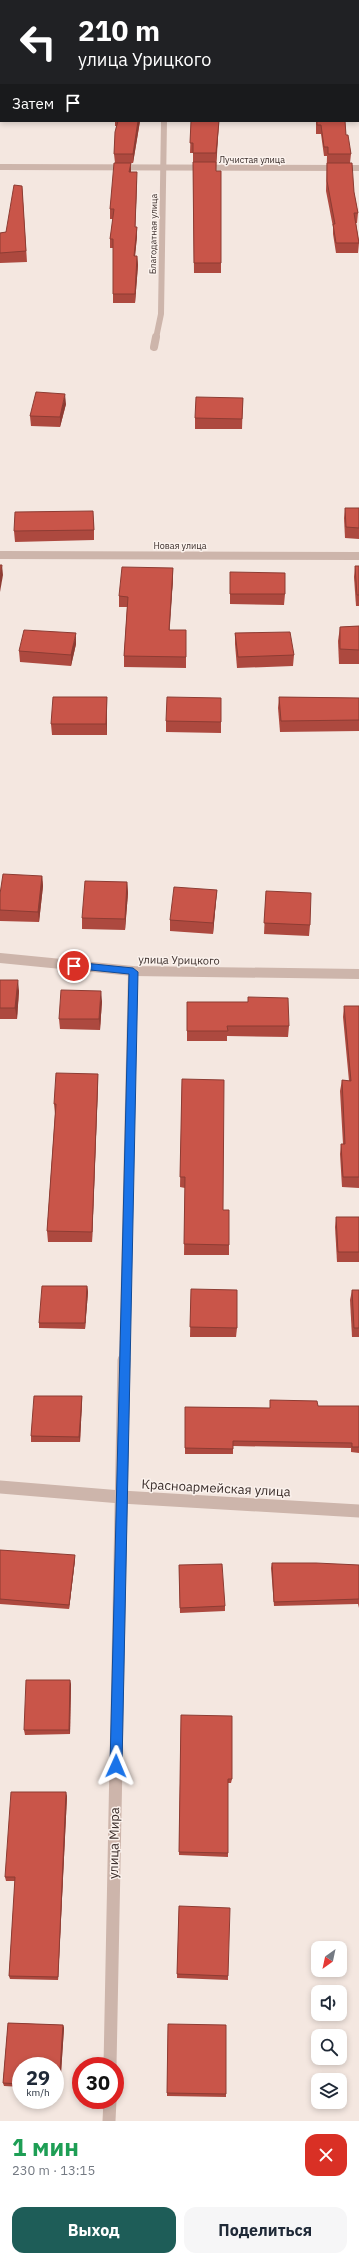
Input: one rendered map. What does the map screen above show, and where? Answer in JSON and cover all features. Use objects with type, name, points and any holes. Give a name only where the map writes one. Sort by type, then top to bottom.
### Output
[{"type":"street","name":"Благодатная улица","points":[[154,347],[161,314],[164,122]]},
{"type":"street","name":"Лучистая улица","points":[[0,167],[359,168]]},
{"type":"street","name":"Новая улица","points":[[0,554],[359,556]]},
{"type":"street","name":"улица Урицкого","points":[[0,958],[133,972],[359,974]]},
{"type":"street","name":"улица Мира","points":[[110,2057],[120,1497],[133,972]]},
{"type":"street","name":"Красноармейская улица","points":[[0,1487],[120,1497],[359,1511]]},
{"type":"street","points":[[109,2121],[110,2109]]},
{"type":"building","points":[[118,122],[138,122],[133,154],[114,154],[115,132]]},
{"type":"building","points":[[191,122],[219,122],[216,153],[193,153],[193,143],[190,143]]},
{"type":"building","points":[[317,122],[345,122],[346,135],[348,135],[351,154],[328,154],[328,147],[324,147],[321,125],[317,125]]},
{"type":"building","points":[[193,162],[216,162],[216,171],[221,171],[221,263],[194,263]]},
{"type":"building","points":[[114,163],[131,163],[129,172],[137,172],[135,227],[137,227],[134,256],[137,256],[135,294],[113,294],[113,239],[110,239],[114,209],[110,209]]},
{"type":"building","points":[[327,163],[352,163],[354,192],[358,213],[354,213],[359,243],[336,243],[333,224],[335,224],[327,181]]},
{"type":"building","points":[[14,185],[22,186],[26,251],[0,253],[0,233],[6,232]]},
{"type":"building","points":[[36,392],[65,394],[60,417],[30,416]]},
{"type":"building","points":[[196,397],[243,398],[242,419],[195,418]]},
{"type":"building","points":[[345,508],[359,508],[359,528],[346,527]]},
{"type":"building","points":[[93,511],[94,530],[14,531],[15,512]]},
{"type":"building","points":[[0,565],[2,565],[0,576]]},
{"type":"building","points":[[355,566],[359,566],[359,595],[357,595]]},
{"type":"building","points":[[122,567],[173,568],[169,630],[186,630],[186,657],[124,656],[128,597],[119,596]]},
{"type":"building","points":[[230,572],[285,573],[285,594],[230,594]]},
{"type":"building","points":[[359,626],[359,650],[340,649],[340,627]]},
{"type":"building","points":[[24,630],[76,633],[71,655],[19,651]]},
{"type":"building","points":[[290,632],[294,655],[238,657],[235,633]]},
{"type":"building","points":[[53,697],[107,697],[106,724],[51,724]]},
{"type":"building","points":[[167,697],[221,698],[221,722],[166,721]]},
{"type":"building","points":[[279,697],[359,698],[359,720],[281,721]]},
{"type":"building","points":[[3,874],[42,876],[38,912],[0,910],[0,894]]},
{"type":"building","points":[[85,881],[127,882],[125,919],[82,918]]},
{"type":"building","points":[[174,887],[217,890],[213,923],[170,920]]},
{"type":"building","points":[[266,891],[311,893],[310,925],[264,923]]},
{"type":"building","points":[[0,980],[18,980],[15,1008],[0,1008]]},
{"type":"building","points":[[61,990],[101,991],[99,1019],[59,1019]]},
{"type":"building","points":[[248,997],[288,998],[289,1026],[227,1026],[228,1031],[187,1031],[187,1002],[248,1002]]},
{"type":"building","points":[[344,1006],[359,1006],[359,1177],[343,1177],[341,1144],[345,1144],[342,1080],[351,1081]]},
{"type":"building","points":[[56,1073],[98,1074],[92,1232],[47,1231],[56,1104],[54,1104]]},
{"type":"building","points":[[182,1079],[224,1080],[223,1210],[229,1210],[229,1245],[184,1244],[185,1177],[180,1177]]},
{"type":"building","points":[[336,1217],[359,1217],[359,1252],[338,1252]]},
{"type":"building","points":[[42,1286],[87,1286],[85,1323],[39,1323]]},
{"type":"building","points":[[191,1289],[237,1290],[237,1328],[190,1327]]},
{"type":"building","points":[[352,1290],[359,1290],[359,1328],[354,1328]]},
{"type":"building","points":[[34,1396],[82,1396],[79,1437],[31,1436]]},
{"type":"building","points":[[270,1400],[317,1401],[318,1406],[359,1406],[359,1447],[352,1447],[352,1443],[233,1441],[233,1449],[185,1448],[185,1407],[270,1408]]},
{"type":"building","points":[[0,1550],[75,1555],[69,1605],[0,1599]]},
{"type":"building","points":[[272,1563],[359,1565],[359,1599],[274,1602]]},
{"type":"building","points":[[222,1564],[225,1606],[180,1608],[179,1565]]},
{"type":"building","points":[[26,1680],[70,1680],[69,1730],[24,1730]]},
{"type":"building","points":[[181,1715],[232,1716],[232,1779],[228,1779],[228,1853],[179,1852]]},
{"type":"building","points":[[11,1792],[66,1792],[58,1977],[9,1976],[15,1877],[5,1877]]},
{"type":"building","points":[[179,1906],[230,1908],[228,1976],[177,1974]]},
{"type":"building","points":[[8,2023],[63,2025],[61,2057],[12,2057],[12,2084],[3,2083]]},
{"type":"building","points":[[168,2024],[226,2025],[226,2094],[167,2093]]},
{"type":"route","points":[[74,966],[133,972],[120,1497],[116,1766]]}]
